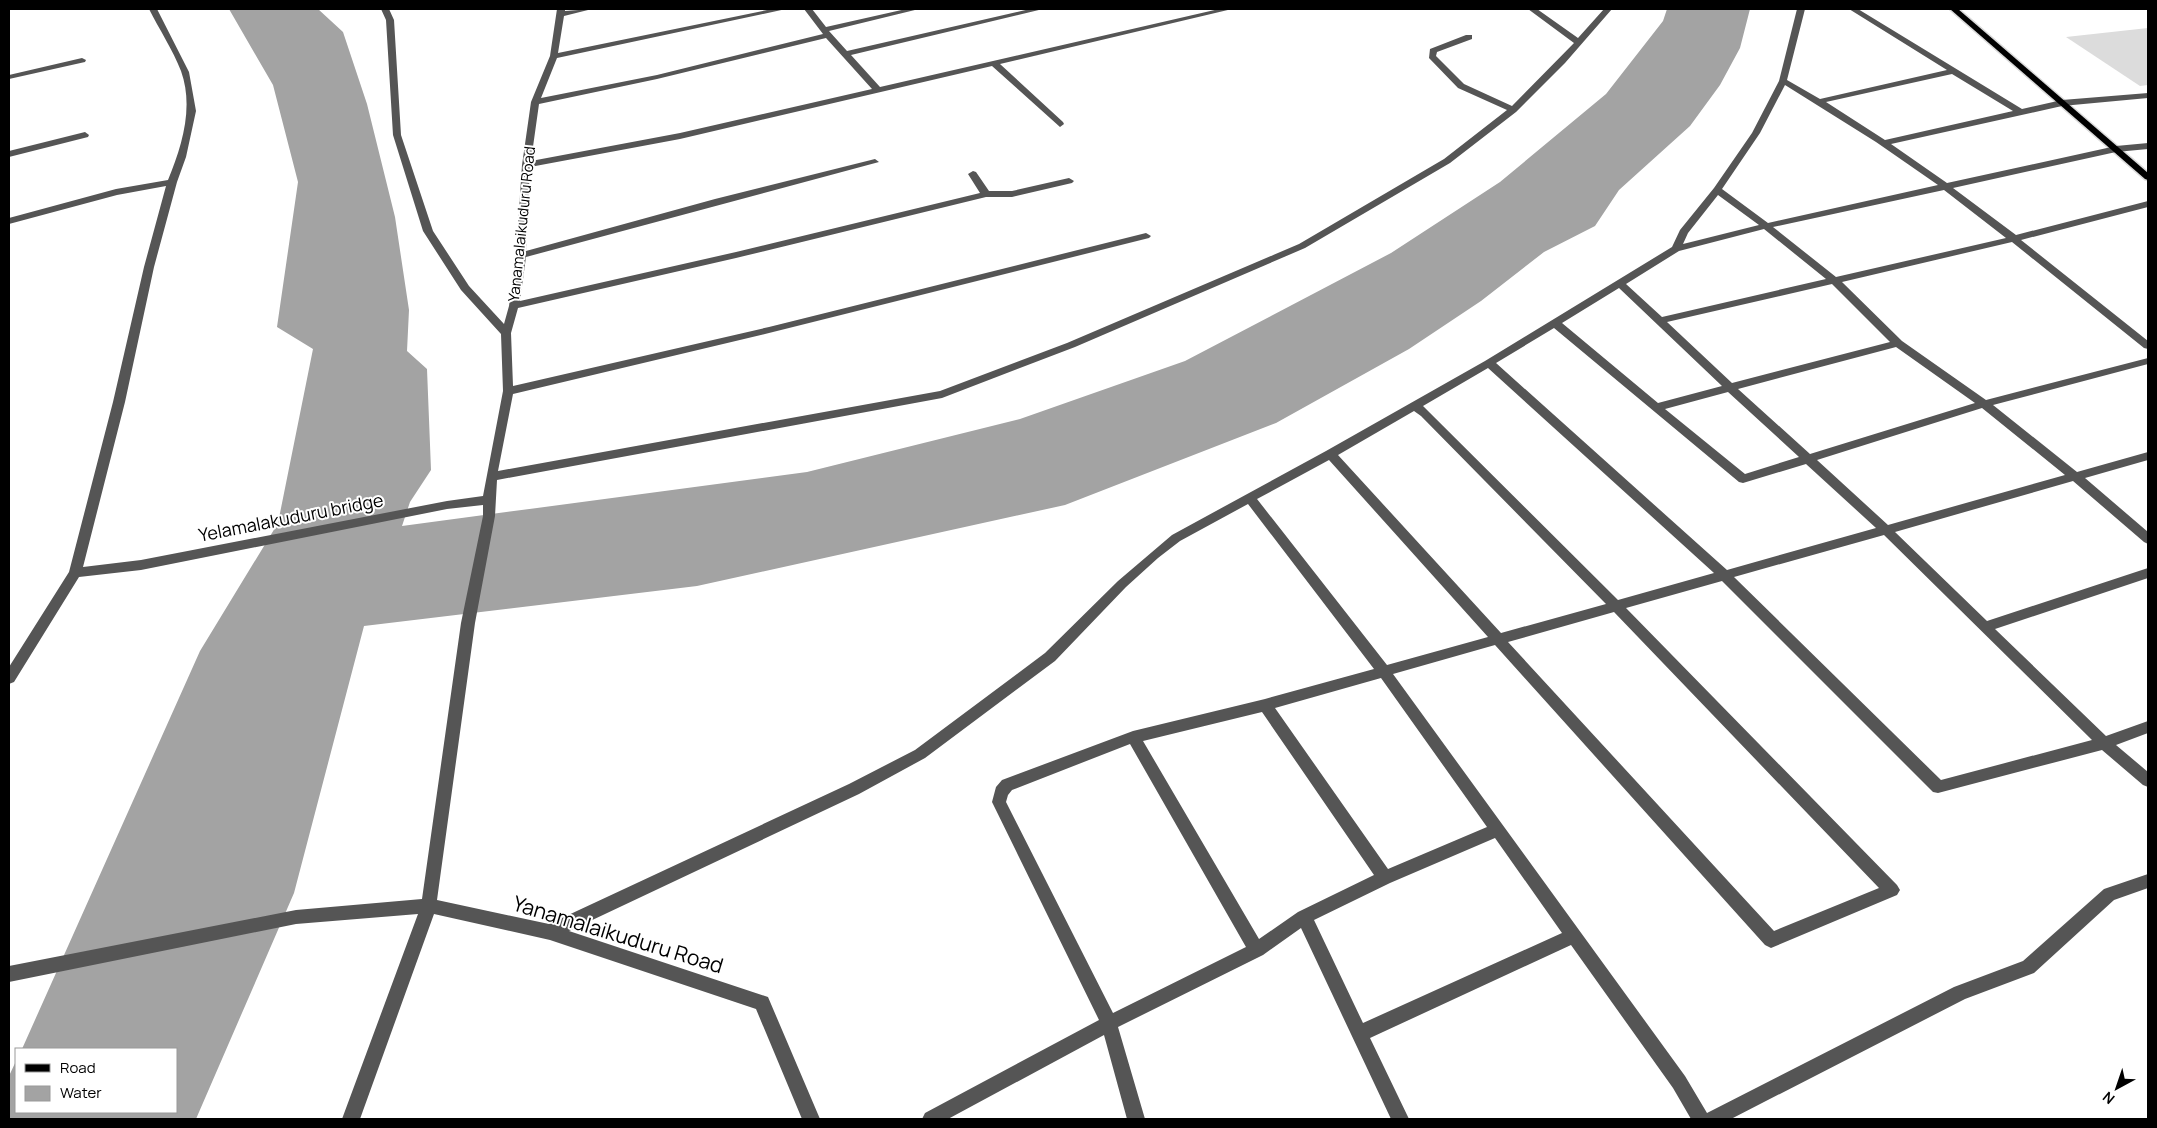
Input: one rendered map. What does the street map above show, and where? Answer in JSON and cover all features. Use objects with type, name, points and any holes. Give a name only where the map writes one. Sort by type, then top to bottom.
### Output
[{"type":"main road","points":[[1954,9],[2148,177]]},
{"type":"street","points":[[9,678],[75,573],[119,402],[149,267],[172,182],[182,157],[192,111],[185,72],[153,9]]},
{"type":"street","points":[[385,9],[390,20],[397,135],[428,231],[465,288],[506,333]]},
{"type":"street","points":[[561,11],[588,9]]},
{"type":"street","points":[[554,56],[782,9]]},
{"type":"street","points":[[808,9],[878,90]]},
{"type":"street","points":[[535,102],[657,77],[915,9]]},
{"type":"street","points":[[845,54],[1039,9]]},
{"type":"street","points":[[526,165],[680,136],[1228,9]]},
{"type":"street","points":[[1532,9],[1578,42]]},
{"type":"street","points":[[491,477],[942,394],[1071,345],[1302,246],[1447,162],[1513,110],[1608,9]]},
{"type":"street","points":[[1676,249],[1683,232],[1717,190],[1756,133],[1783,80],[1801,9]]},
{"type":"street","points":[[1854,9],[2020,112]]},
{"type":"street","name":"Yanamalaikuduru Road","points":[[429,906],[468,623],[490,516],[488,500],[491,477],[508,391],[506,333],[514,306],[521,255],[526,165],[535,102],[554,56],[561,11]]},
{"type":"street","points":[[1469,37],[1433,51],[1432,56],[1461,86],[1513,110]]},
{"type":"street","points":[[9,77],[82,60]]},
{"type":"street","points":[[995,64],[1060,124]]},
{"type":"street","points":[[1820,100],[1954,71]]},
{"type":"street","points":[[1783,80],[1820,100],[1886,142],[1948,186],[2148,346]]},
{"type":"street","points":[[1886,142],[2062,103],[2148,95]]},
{"type":"street","points":[[9,154],[85,135]]},
{"type":"street","points":[[550,932],[854,789],[920,754],[1050,657],[1154,555],[1176,538],[1330,454],[1489,363],[1676,249],[1766,226],[2116,149],[2148,146]]},
{"type":"street","points":[[521,255],[718,201],[875,162]]},
{"type":"street","points":[[973,174],[986,194]]},
{"type":"street","points":[[514,306],[736,255],[986,194],[1012,194],[1069,181]]},
{"type":"street","points":[[9,221],[116,192],[172,182]]},
{"type":"street","points":[[1717,190],[1766,226],[1834,281],[1898,343],[1984,404],[2077,478],[2148,539]]},
{"type":"street","points":[[1659,322],[2013,239],[2148,204]]},
{"type":"street","points":[[508,391],[769,330],[1146,236]]},
{"type":"street","points":[[1620,283],[1730,388],[1887,531],[2104,743],[2148,781]]},
{"type":"street","points":[[1555,323],[1743,479],[1984,404],[2148,360]]},
{"type":"street","points":[[1657,407],[1898,343]]},
{"type":"street","points":[[1489,363],[1725,576],[1938,787],[2104,743],[2148,727]]},
{"type":"street","points":[[1330,454],[1500,639],[1771,940],[1892,890],[1617,607],[1425,413],[1414,405]]},
{"type":"street","points":[[1136,1119],[1109,1024],[999,802],[1001,792],[1007,785],[1133,737],[1265,705],[2077,478],[2148,456]]},
{"type":"street","points":[[1250,498],[1384,672],[1679,1082],[1701,1119]]},
{"type":"street","name":"Yelamalakuduru bridge","points":[[75,573],[141,565],[447,505],[488,500]]},
{"type":"street","points":[[1985,626],[2148,572]]},
{"type":"street","points":[[1265,705],[1385,878]]},
{"type":"street","points":[[1133,737],[1257,950]]},
{"type":"street","points":[[931,1119],[1109,1024],[1257,950],[1304,917],[1385,878],[1497,830]]},
{"type":"street","points":[[1713,1119],[1960,993],[2028,967],[2109,894],[2148,881]]},
{"type":"street","points":[[351,1119],[429,906]]},
{"type":"street","name":"Yanamalaikuduru Road","points":[[9,974],[296,918],[429,906],[550,932],[762,1003],[811,1119]]},
{"type":"street","points":[[1304,917],[1400,1119]]},
{"type":"street","points":[[1359,1034],[1574,935]]},
{"type":"shaded area","points":[[2148,28],[2148,85],[2140,86],[2066,37]]},
{"type":"water","points":[[229,9],[318,9],[343,32],[367,104],[395,217],[409,310],[407,351],[427,369],[431,470],[410,502],[402,526],[807,472],[1020,419],[1185,361],[1391,253],[1500,182],[1606,94],[1663,21],[1667,9],[1750,9],[1740,48],[1720,85],[1690,126],[1619,190],[1595,226],[1544,252],[1481,301],[1409,349],[1276,423],[1065,505],[697,586],[364,626],[294,893],[196,1119],[9,1119],[9,1076],[15,1063],[15,1113],[178,1113],[178,1048],[22,1048],[200,651],[278,523],[313,349],[277,327],[298,182],[273,85]]}]
